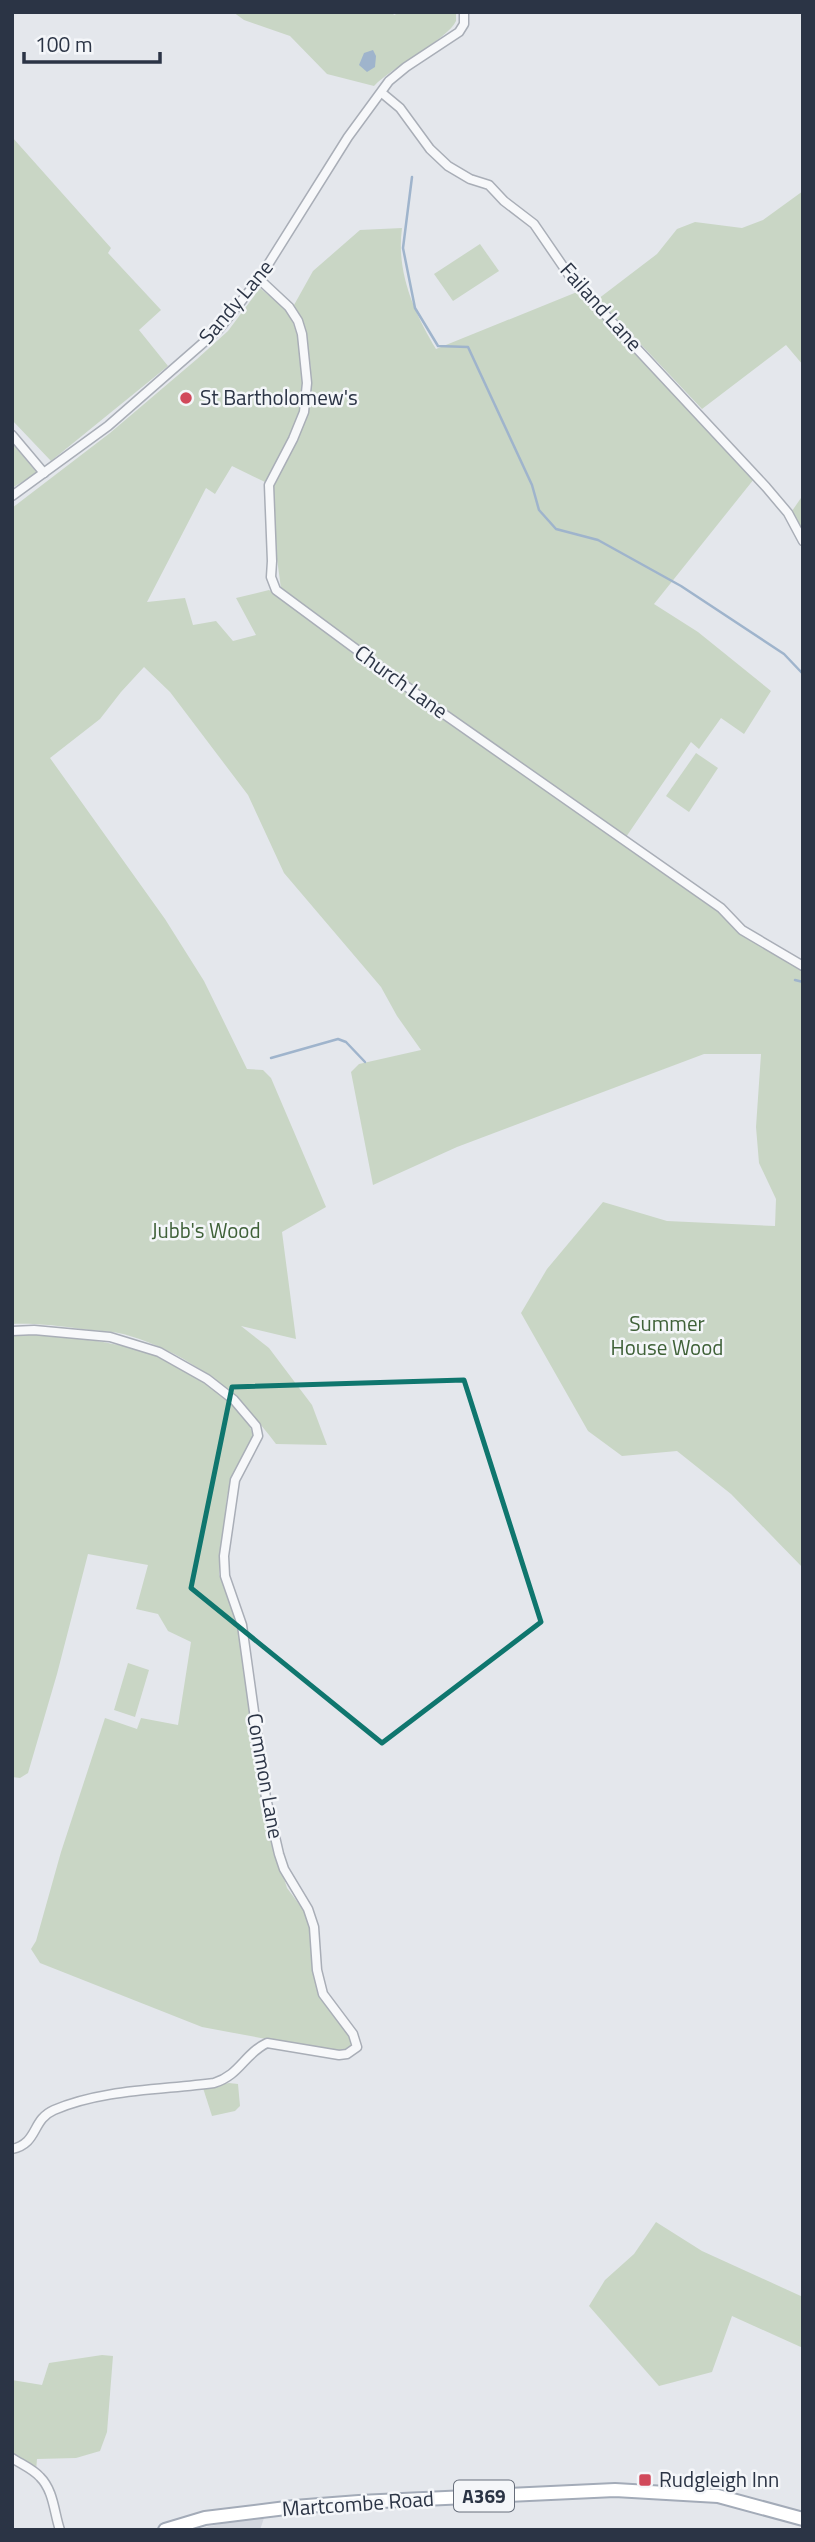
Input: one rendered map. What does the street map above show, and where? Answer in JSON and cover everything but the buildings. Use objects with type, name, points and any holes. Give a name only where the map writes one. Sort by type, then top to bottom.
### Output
[{"type":"main road","name":"Martcombe Road","points":[[165,2530],[205,2518],[307,2506],[615,2490],[718,2496],[803,2519]]},
{"type":"street","name":"Sandy Lane","points":[[12,496],[108,426],[219,329],[259,279],[348,138],[389,82],[406,67],[459,32],[464,24],[464,12]]},
{"type":"street","name":"Failand Lane","points":[[382,93],[400,108],[430,149],[448,166],[489,186],[534,224],[571,278],[766,487],[788,513],[803,541]]},
{"type":"street","name":"Church Lane","points":[[259,279],[289,307],[298,321],[307,383],[304,412],[269,485],[271,577],[276,590],[441,712],[721,908],[742,930],[803,966]]},
{"type":"street","points":[[12,435],[44,474]]},
{"type":"street","name":"Common Lane","points":[[12,1331],[34,1330],[110,1337],[159,1352],[207,1379],[234,1401],[256,1426],[258,1436],[235,1480],[223,1556],[225,1576],[242,1625],[266,1798],[279,1854],[284,1869],[311,1918],[316,1938],[317,1970],[323,1994],[353,2034],[356,2047],[347,2054],[339,2055],[267,2043],[251,2054],[227,2079],[214,2083],[102,2096],[55,2109],[45,2114],[27,2144],[12,2149]]},
{"type":"street","points":[[12,2458],[41,2477],[51,2494],[60,2530]]},
{"type":"highlighted area","points":[[464,1380],[541,1622],[382,1743],[191,1588],[232,1387]]},
{"type":"shaded area","points":[[264,2518],[260,2530],[193,2530],[242,2519]]},
{"type":"green space","points":[[233,12],[392,12],[394,15],[401,12],[456,12],[456,21],[442,36],[374,86],[327,74],[290,36],[244,20]]},
{"type":"green space","points":[[12,137],[111,248],[108,253],[161,310],[139,330],[168,366],[51,461],[12,420]]},
{"type":"green space","points":[[803,191],[803,365],[786,345],[702,409],[598,299],[657,254],[677,229],[695,222],[742,228],[763,220]]},
{"type":"green space","points":[[402,228],[402,260],[408,291],[436,349],[577,292],[754,479],[654,604],[698,632],[771,691],[744,734],[721,718],[699,749],[691,742],[626,837],[461,722],[281,588],[273,521],[273,485],[306,416],[311,389],[310,359],[294,305],[313,271],[360,230]]},
{"type":"green space","points":[[480,244],[499,271],[453,301],[434,274]]},
{"type":"green space","points":[[260,288],[285,310],[296,332],[302,363],[302,395],[297,420],[287,444],[265,482],[232,466],[215,494],[206,488],[147,602],[185,598],[193,625],[216,621],[233,641],[256,635],[236,598],[269,590],[448,723],[701,898],[740,934],[803,970],[803,1568],[731,1494],[677,1451],[622,1456],[588,1431],[521,1313],[547,1269],[603,1202],[667,1221],[775,1226],[776,1199],[759,1163],[756,1127],[761,1054],[704,1054],[457,1147],[373,1185],[351,1072],[359,1064],[421,1050],[381,987],[284,873],[248,795],[170,692],[144,667],[100,719],[50,758],[165,919],[204,981],[247,1069],[263,1070],[271,1078],[326,1207],[282,1232],[296,1339],[241,1326],[269,1348],[312,1405],[327,1445],[276,1444],[246,1408],[212,1378],[153,1344],[112,1332],[12,1324],[12,508],[110,433],[197,359],[228,331]]},
{"type":"green space","points":[[12,443],[37,473],[12,488]]},
{"type":"green space","points":[[803,495],[803,530],[792,511]]},
{"type":"green space","points":[[696,753],[718,768],[689,812],[666,796]]},
{"type":"green space","points":[[37,1334],[112,1344],[155,1356],[198,1378],[230,1403],[251,1430],[253,1436],[233,1474],[227,1496],[219,1574],[242,1637],[250,1697],[247,1698],[270,1833],[287,1888],[305,1912],[312,1933],[313,1973],[319,1993],[352,2043],[345,2049],[330,2051],[202,2027],[40,1963],[31,1949],[36,1941],[61,1852],[105,1718],[137,1729],[141,1718],[178,1725],[191,1642],[168,1631],[158,1614],[136,1609],[148,1565],[88,1554],[28,1773],[20,1778],[12,1777],[12,1335]]},
{"type":"green space","points":[[128,1663],[149,1670],[135,1717],[114,1710]]},
{"type":"green space","points":[[238,2084],[240,2106],[235,2111],[212,2116],[203,2088]]},
{"type":"green space","points":[[656,2222],[702,2251],[803,2297],[803,2348],[732,2316],[712,2372],[659,2386],[589,2306],[605,2280],[634,2254]]},
{"type":"green space","points":[[102,2355],[113,2356],[107,2432],[100,2451],[76,2458],[37,2459],[36,2471],[12,2454],[12,2380],[42,2385],[49,2363]]},
{"type":"water","points":[[373,50],[376,56],[375,67],[367,72],[359,65],[364,53]]},
{"type":"waterway","points":[[412,177],[403,248],[415,308],[438,346],[468,347],[532,485],[539,510],[556,529],[598,540],[681,586],[784,654],[803,674]]},
{"type":"waterway","points":[[795,980],[803,982]]},
{"type":"waterway","points":[[271,1058],[338,1039],[346,1042],[365,1062]]},
{"type":"place","name":"St Bartholomew's","points":[[186,398]]},
{"type":"place","name":"Rudgleigh Inn","points":[[645,2480]]},
{"type":"park label","name":"Jubb's Wood","points":[[206,1231]]},
{"type":"park label","name":"Summer House Wood","points":[[667,1336]]}]
